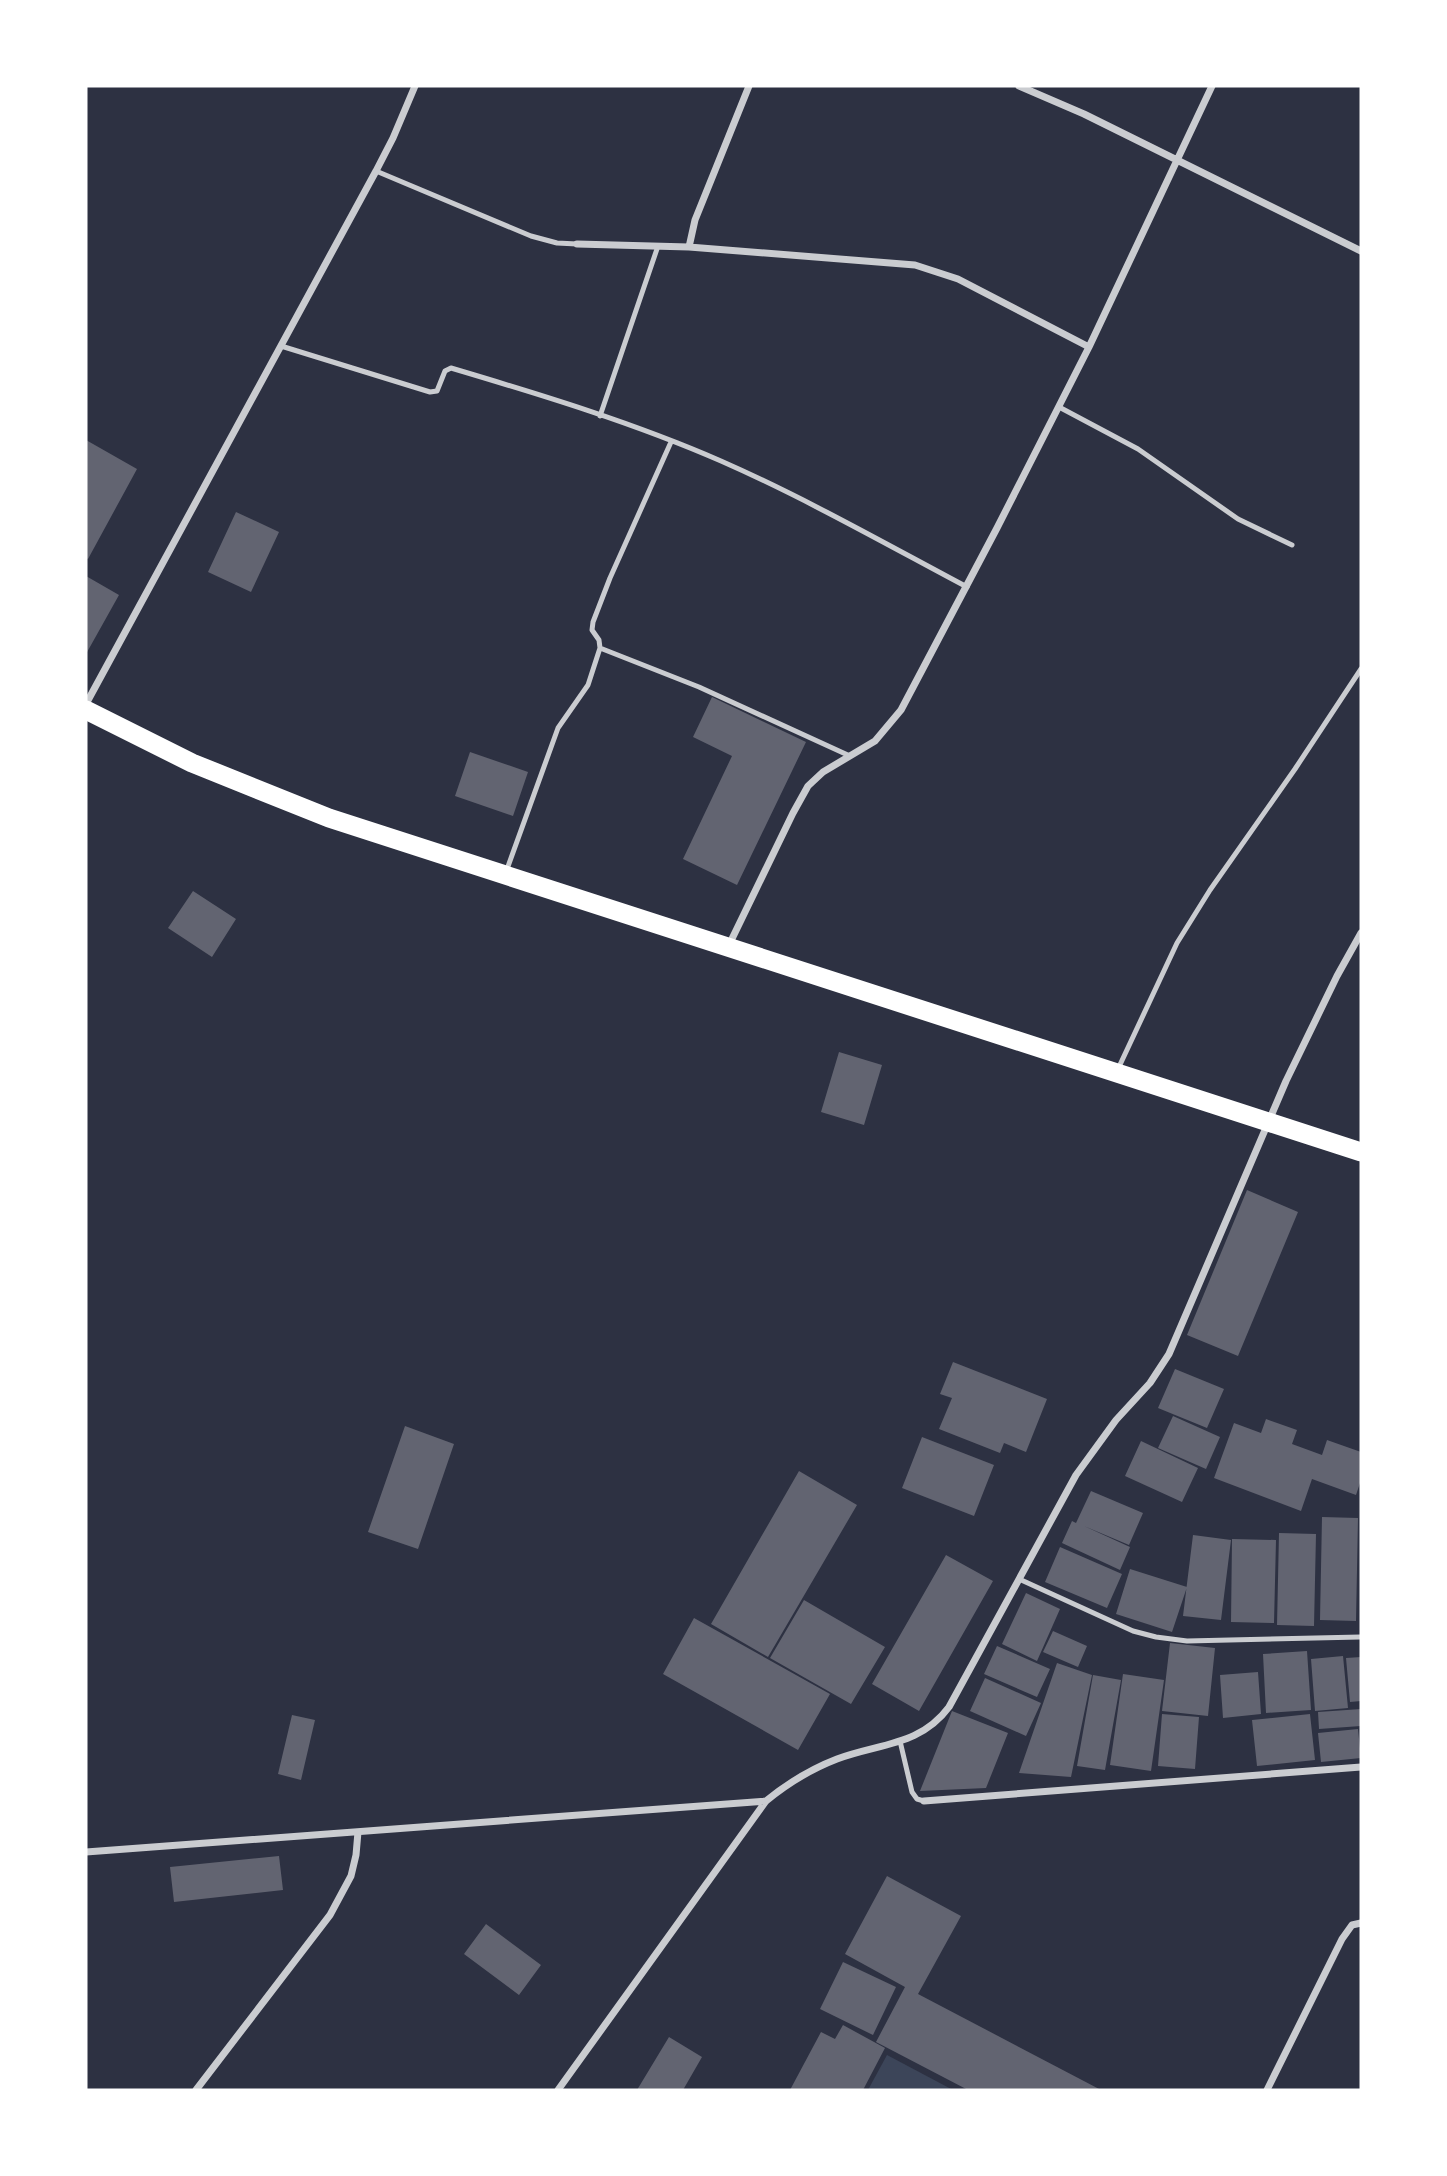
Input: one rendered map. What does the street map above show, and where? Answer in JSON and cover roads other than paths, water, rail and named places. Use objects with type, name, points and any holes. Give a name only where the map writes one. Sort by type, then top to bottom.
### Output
[{"type":"highway","points":[[86,710],[192,763],[287,802],[387,838],[729,946],[1361,1152]]},
{"type":"street","points":[[86,704],[376,171],[415,86]]},
{"type":"street","points":[[689,247],[695,220],[749,86]]},
{"type":"street","points":[[1019,86],[1084,114],[1361,251]]},
{"type":"street","points":[[729,946],[800,799],[815,779],[875,741],[901,710],[1089,347],[1212,86]]},
{"type":"street","points":[[577,244],[689,247],[915,265],[958,279],[1089,347]]},
{"type":"street","points":[[558,2090],[766,1801],[786,1785],[825,1765],[900,1741],[932,1727],[949,1707],[1067,1489],[1089,1455],[1150,1383],[1169,1354],[1269,1121],[1331,988],[1361,933]]},
{"type":"street","points":[[924,1801],[1361,1767]]},
{"type":"street","points":[[86,1852],[766,1801]]},
{"type":"street","points":[[196,2090],[330,1915],[351,1876],[358,1832]]},
{"type":"street","points":[[1266,2090],[1342,1939],[1352,1925],[1361,1923]]},
{"type":"lane","points":[[376,171],[531,236],[557,243],[577,244]]},
{"type":"lane","points":[[600,416],[658,246]]},
{"type":"lane","points":[[281,346],[430,392],[438,391],[445,371],[451,368],[600,416],[771,484],[967,587]]},
{"type":"lane","points":[[1059,407],[1138,449],[1238,519],[1292,545]]},
{"type":"lane","points":[[505,874],[558,728],[584,691],[600,648],[599,640],[592,630],[596,613],[671,442]]},
{"type":"lane","points":[[600,648],[699,687],[850,756]]},
{"type":"lane","points":[[1117,1072],[1177,943],[1210,890],[1296,769],[1361,669]]},
{"type":"lane","points":[[1019,1578],[1133,1631],[1156,1637],[1187,1640],[1360,1637]]},
{"type":"lane","points":[[900,1741],[912,1792],[917,1799],[924,1801]]}]
